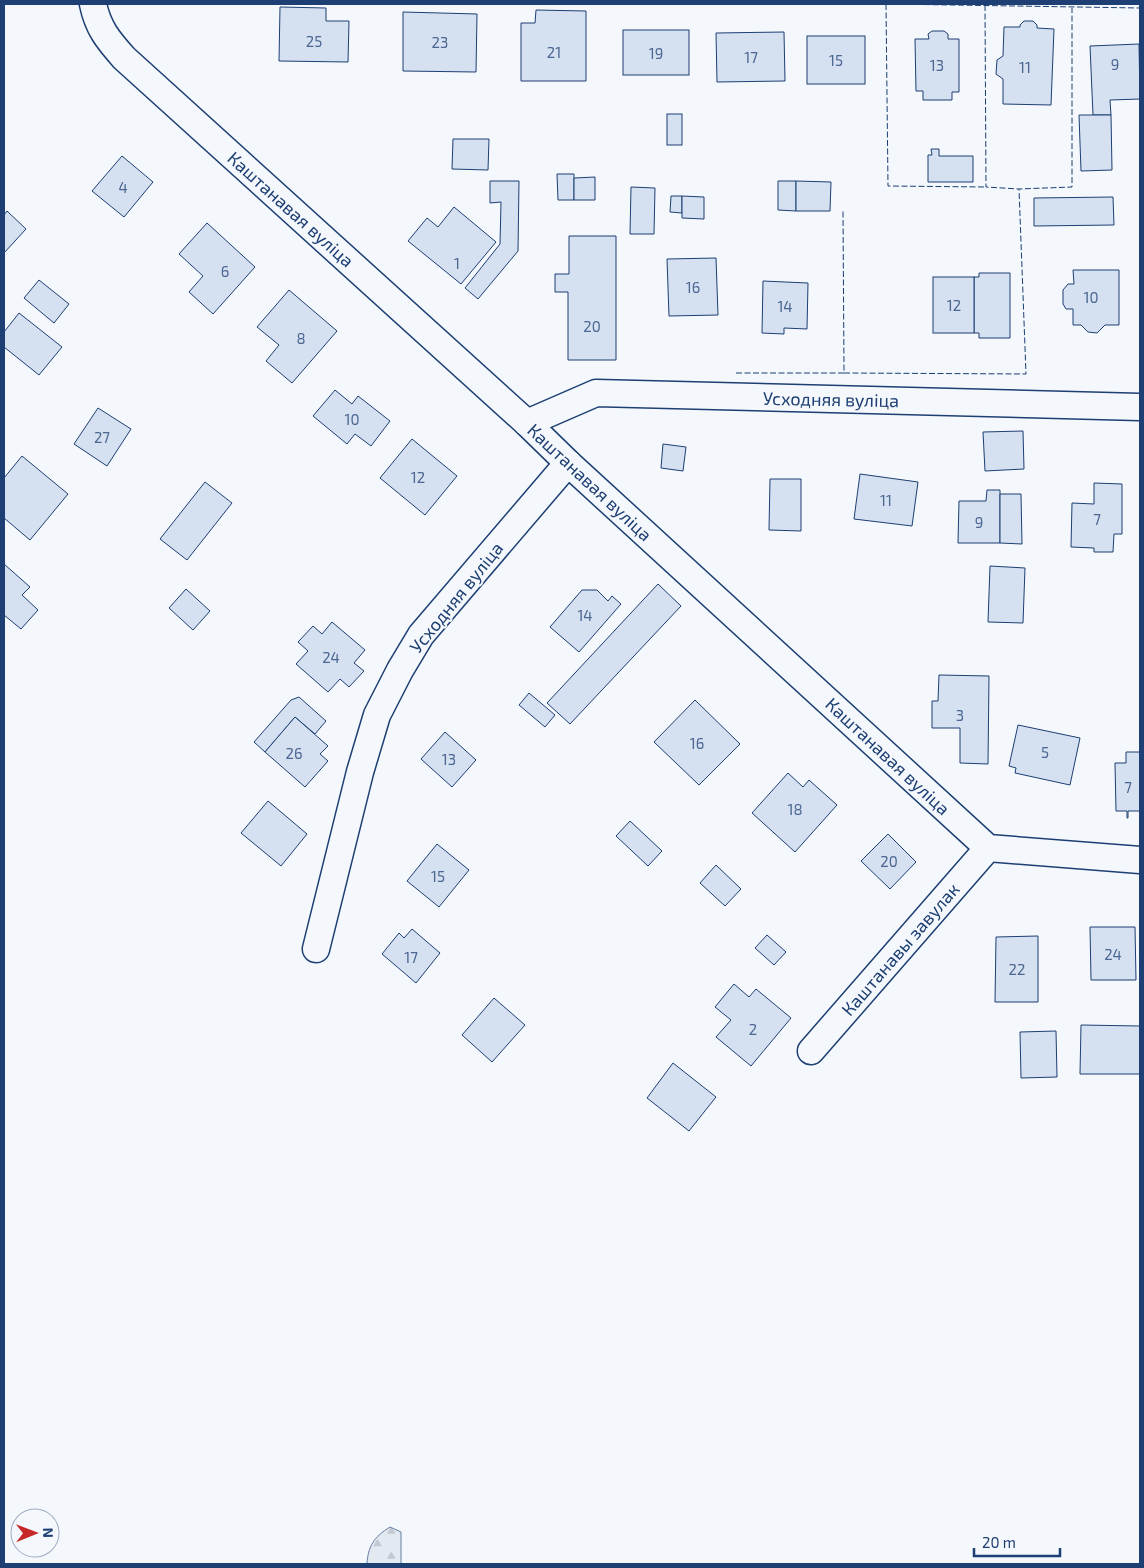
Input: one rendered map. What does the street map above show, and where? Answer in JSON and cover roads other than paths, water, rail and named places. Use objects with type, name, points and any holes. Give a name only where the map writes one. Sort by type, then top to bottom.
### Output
[{"type":"street","name":"Каштанавая вуліца","points":[[93,4],[96,18],[107,39],[124,58],[528,423],[568,463],[988,848]]},
{"type":"street","name":"Усходняя вуліца","points":[[528,423],[596,393],[1140,407]]},
{"type":"street","name":"Усходняя вуліца","points":[[316,949],[360,772],[377,715],[400,670],[422,635],[568,463]]},
{"type":"street","points":[[988,848],[1140,860]]},
{"type":"street","name":"Каштанавы завулак","points":[[811,1051],[988,848]]}]
